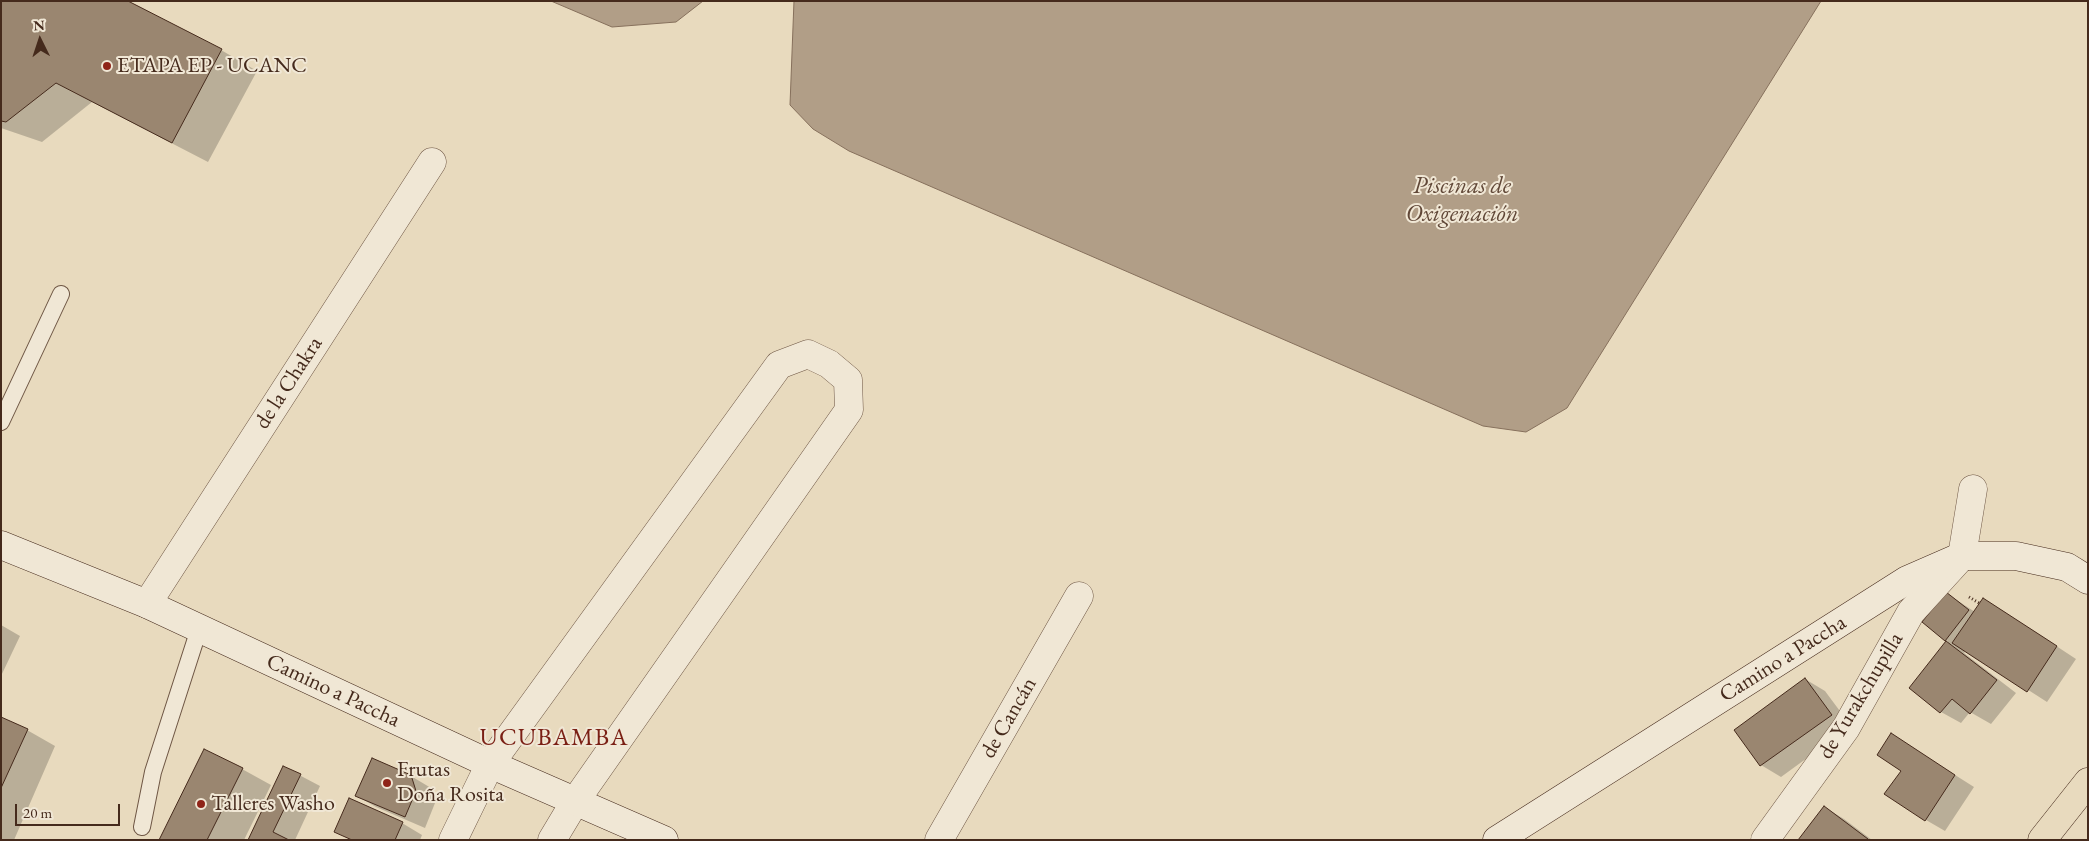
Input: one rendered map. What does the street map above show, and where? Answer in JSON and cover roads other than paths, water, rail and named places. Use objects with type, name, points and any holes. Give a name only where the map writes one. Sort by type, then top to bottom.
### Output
[{"type":"highway","points":[[2042,840],[2088,782]]},
{"type":"street","name":"de la Chakra","points":[[147,604],[432,162]]},
{"type":"street","points":[[453,840],[490,764],[779,365],[808,354],[829,364],[848,380],[849,410],[576,800],[552,840]]},
{"type":"street","points":[[1962,556],[1973,489]]},
{"type":"street","name":"Camino a Paccha","points":[[1,545],[147,604],[490,764],[664,840]]},
{"type":"street","name":"Camino a Paccha","points":[[1498,840],[1908,580],[1962,556],[2016,556],[2067,567],[2088,580]]},
{"type":"street","name":"de Yurakchupilla","points":[[1766,840],[1846,728],[1911,612],[1962,556]]},
{"type":"street","name":"de Cancán","points":[[939,840],[1079,596]]},
{"type":"lane","points":[[1,422],[61,294]]},
{"type":"lane","points":[[142,827],[153,772],[199,629]]},
{"type":"water","points":[[551,1],[703,1],[676,22],[612,27]]},
{"type":"water","name":"Piscinas de Oxigenación","points":[[794,1],[1821,1],[1567,408],[1526,432],[1483,426],[849,151],[813,129],[790,105]]},
{"type":"place","name":"ETAPA EP - UCANC","points":[[107,66]]},
{"type":"place","name":"Frutas Doña Rosita","points":[[387,783]]},
{"type":"place","name":"Talleres Washo","points":[[201,804]]},
{"type":"district","name":"UCUBAMBA","points":[[554,738]]}]
